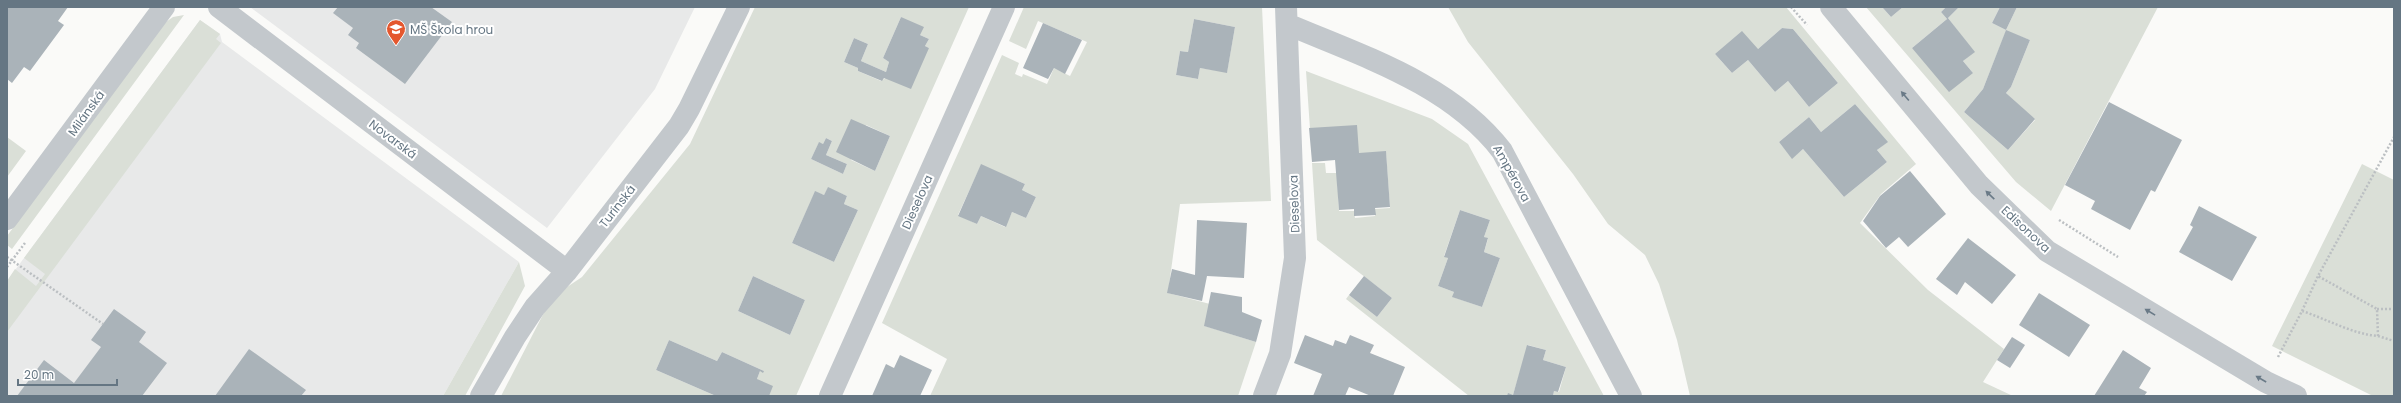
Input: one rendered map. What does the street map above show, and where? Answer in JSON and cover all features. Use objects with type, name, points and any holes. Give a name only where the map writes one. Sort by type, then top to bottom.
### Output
[{"type":"street","name":"Milánská","points":[[7,219],[164,7]]},
{"type":"street","name":"Novarská","points":[[219,7],[567,271]]},
{"type":"street","name":"Turínská","points":[[481,396],[515,337],[535,306],[567,271],[679,126],[690,109],[738,7]]},
{"type":"street","name":"Dieselova","points":[[830,396],[1004,7]]},
{"type":"street","name":"Edisonova","points":[[1831,7],[1979,185],[2047,251],[2266,382],[2296,396]]},
{"type":"street","name":"Dieselova","points":[[1264,396],[1280,354],[1295,258],[1287,16]]},
{"type":"street","name":"Ampérova","points":[[1287,16],[1395,70],[1442,97],[1488,133],[1502,151],[1631,396]]},
{"type":"path","points":[[2266,382],[2318,276],[2394,137]]},
{"type":"path","points":[[2052,216],[2124,262]]},
{"type":"path","points":[[7,257],[102,324]]},
{"type":"path","points":[[2318,276],[2377,309],[2394,309]]},
{"type":"path","points":[[2377,309],[2378,336]]},
{"type":"path","points":[[2302,311],[2328,319],[2364,335],[2378,336],[2394,341]]},
{"type":"shaded area","points":[[250,7],[695,7],[655,89],[547,228]]},
{"type":"shaded area","points":[[755,7],[969,7],[796,396],[769,396],[757,379],[760,371],[764,371],[722,352],[717,361],[669,340],[656,370],[716,396],[501,396],[552,297],[582,277],[690,144]],"holes":[[[901,17],[920,35],[929,39],[925,46],[929,48],[881,81],[858,71],[858,68],[844,62],[854,38],[868,44],[861,61],[886,72],[889,62],[883,58]],[[866,125],[890,136],[875,171],[851,160]],[[826,138],[832,141],[826,155],[847,164],[843,174],[811,159],[819,143],[823,144]],[[828,188],[847,196],[844,204],[858,210],[834,262],[792,243],[815,192],[824,195]],[[753,276],[805,300],[790,335],[738,311]]]},
{"type":"shaded area","points":[[1024,7],[1262,7],[1271,201],[1180,204],[1168,293],[1210,304],[1205,326],[1256,342],[1238,396],[930,396],[947,359],[882,323],[1002,55],[1019,63],[1015,74],[1022,77],[1023,74],[1047,84],[1054,68],[1070,76],[1087,42],[1038,21],[1026,49],[1009,41]],"holes":[[[1194,19],[1235,27],[1227,72],[1200,68],[1198,79],[1176,75],[1180,51],[1188,52]],[[981,165],[1025,184],[1022,190],[1036,197],[1026,218],[1012,212],[1005,227],[981,216],[977,224],[958,215]]]},
{"type":"shaded area","points":[[1448,7],[1786,7],[1916,164],[1881,194],[1860,223],[1928,290],[2004,349],[1983,382],[2013,396],[1690,396],[1677,340],[1659,284],[1645,255],[1608,224],[1573,174],[1468,42]],"holes":[[[1782,28],[1793,29],[1838,83],[1809,107],[1788,81],[1775,92],[1748,60],[1732,73],[1715,54],[1758,49]],[[1855,104],[1887,142],[1877,150],[1887,162],[1844,197],[1803,149],[1792,158],[1779,142],[1809,117],[1821,132]]]},
{"type":"shaded area","points":[[1866,7],[1882,7],[1891,17],[1903,7],[1946,7],[1941,12],[1947,19],[1912,48],[1973,73],[1963,61],[1974,52],[1948,18],[1959,7],[2000,7],[1992,23],[2006,30],[2017,7],[2158,7],[2051,211],[2016,182]],"holes":[[[2006,31],[2030,40],[2011,87],[2006,93],[2035,120],[2008,150],[1964,112],[1983,89]]]},
{"type":"shaded area","points":[[184,15],[12,249],[7,245],[7,236],[163,24],[173,17]]},
{"type":"shaded area","points":[[200,20],[220,34],[222,42],[519,262],[443,396],[7,396],[7,281]]},
{"type":"shaded area","points":[[200,20],[220,34],[216,39],[221,43],[7,332],[7,281],[15,269],[36,286],[45,274],[24,258]]},
{"type":"shaded area","points":[[1306,71],[1432,119],[1468,144],[1604,396],[1553,396],[1554,391],[1559,392],[1566,367],[1543,360],[1546,350],[1528,345],[1513,395],[1469,396],[1346,299],[1349,295],[1377,317],[1392,298],[1317,240],[1312,163],[1325,163],[1326,173],[1337,173],[1339,211],[1354,211],[1355,218],[1375,216],[1375,209],[1390,208],[1386,153],[1359,155],[1310,129]],"holes":[[[1460,210],[1490,220],[1484,237],[1488,239],[1484,252],[1500,258],[1482,307],[1453,297],[1454,292],[1438,286],[1448,258],[1444,256]]]},
{"type":"shaded area","points":[[7,137],[26,151],[7,177]]},
{"type":"shaded area","points":[[2362,164],[2394,180],[2394,396],[2373,396],[2272,346]]},
{"type":"shaded area","points":[[519,262],[525,286],[465,396],[443,396]]},
{"type":"building","points":[[7,7],[68,7],[58,21],[64,25],[30,71],[24,67],[12,83],[7,79]]},
{"type":"building","name":"MŠ Škola hrou","points":[[338,7],[431,7],[452,22],[405,84],[356,48],[359,43],[348,35],[353,28],[333,13]]},
{"type":"building","points":[[1882,7],[1903,7],[1891,17]]},
{"type":"building","points":[[1946,7],[1959,7],[1948,18],[1975,52],[1963,61],[1973,73],[1949,92],[1912,48],[1947,19],[1941,12]]},
{"type":"building","points":[[2000,7],[2017,7],[2006,30],[1992,23]]},
{"type":"building","points":[[901,17],[924,27],[920,35],[929,39],[925,46],[929,48],[911,89],[884,78],[882,81],[858,71],[858,68],[844,62],[854,38],[868,44],[861,61],[886,72],[889,62],[883,58]]},
{"type":"building","points":[[1194,19],[1235,27],[1227,73],[1200,68],[1198,79],[1176,75],[1180,51],[1188,52]]},
{"type":"building","points":[[1043,23],[1082,40],[1065,74],[1054,68],[1048,79],[1023,68]]},
{"type":"building","points":[[1782,28],[1793,29],[1838,83],[1809,107],[1788,81],[1775,92],[1748,60],[1732,73],[1715,54],[1742,31],[1758,49]]},
{"type":"building","points":[[2006,30],[2030,40],[2011,87],[2006,93],[2035,119],[2008,150],[1964,112],[1983,89]]},
{"type":"building","points":[[2109,102],[2182,140],[2155,192],[2151,190],[2130,230],[2091,209],[2095,201],[2065,185]]},
{"type":"building","points":[[1855,104],[1888,142],[1877,150],[1887,162],[1844,197],[1803,149],[1792,159],[1779,142],[1809,117],[1821,132]]},
{"type":"building","points":[[851,119],[890,136],[875,171],[836,152]]},
{"type":"building","points":[[1357,125],[1359,153],[1386,151],[1390,207],[1375,208],[1376,215],[1354,216],[1354,209],[1339,210],[1335,160],[1312,162],[1309,128]]},
{"type":"building","points":[[826,138],[832,141],[826,155],[847,164],[843,174],[811,159],[819,142],[823,144]]},
{"type":"building","points":[[981,164],[1025,184],[1022,190],[1036,197],[1026,218],[1012,212],[1006,227],[981,216],[977,224],[958,216]]},
{"type":"building","points":[[1910,171],[1946,214],[1908,247],[1899,237],[1886,248],[1863,221],[1880,196]]},
{"type":"building","points":[[828,187],[847,196],[844,204],[858,210],[834,262],[792,243],[815,191],[824,195]]},
{"type":"building","points":[[2199,206],[2257,237],[2232,281],[2179,252],[2193,227],[2190,225]]},
{"type":"building","points":[[1460,210],[1490,220],[1484,237],[1488,238],[1484,252],[1500,258],[1482,307],[1452,297],[1454,292],[1438,286],[1448,258],[1444,257]]},
{"type":"building","points":[[1197,220],[1247,223],[1244,278],[1207,276],[1202,301],[1167,293],[1172,269],[1195,275]]},
{"type":"building","points":[[1968,238],[2016,275],[1992,304],[1965,282],[1957,295],[1936,279]]},
{"type":"building","points":[[753,276],[805,300],[790,335],[738,311]]},
{"type":"building","points":[[1364,276],[1392,298],[1377,317],[1349,295]]},
{"type":"building","points":[[1211,292],[1242,297],[1242,312],[1262,320],[1256,342],[1204,326]]},
{"type":"building","points":[[2039,293],[2090,325],[2069,357],[2019,325]]},
{"type":"building","points":[[114,309],[146,332],[139,342],[167,363],[142,396],[17,396],[44,360],[74,383],[101,347],[91,340]]},
{"type":"building","points":[[1305,335],[1333,346],[1335,340],[1346,344],[1350,335],[1374,345],[1370,353],[1405,367],[1393,396],[1371,396],[1349,387],[1345,396],[1313,396],[1322,374],[1294,363]]},
{"type":"building","points":[[2012,337],[2025,345],[2010,368],[1997,360]]},
{"type":"building","points":[[669,340],[717,361],[722,352],[764,371],[763,373],[760,371],[757,379],[773,386],[769,396],[716,396],[656,370]]},
{"type":"building","points":[[1527,345],[1546,350],[1543,360],[1566,367],[1558,392],[1554,391],[1553,396],[1507,396],[1508,393],[1513,395]]},
{"type":"building","points":[[249,349],[306,390],[301,396],[215,396]]},
{"type":"building","points":[[2123,350],[2151,368],[2139,388],[2147,392],[2144,396],[2094,396]]},
{"type":"building","points":[[900,355],[932,370],[920,396],[872,396],[886,364],[894,368]]},
{"type":"place","name":"MŠ Škola hrou","points":[[396,46]]}]
